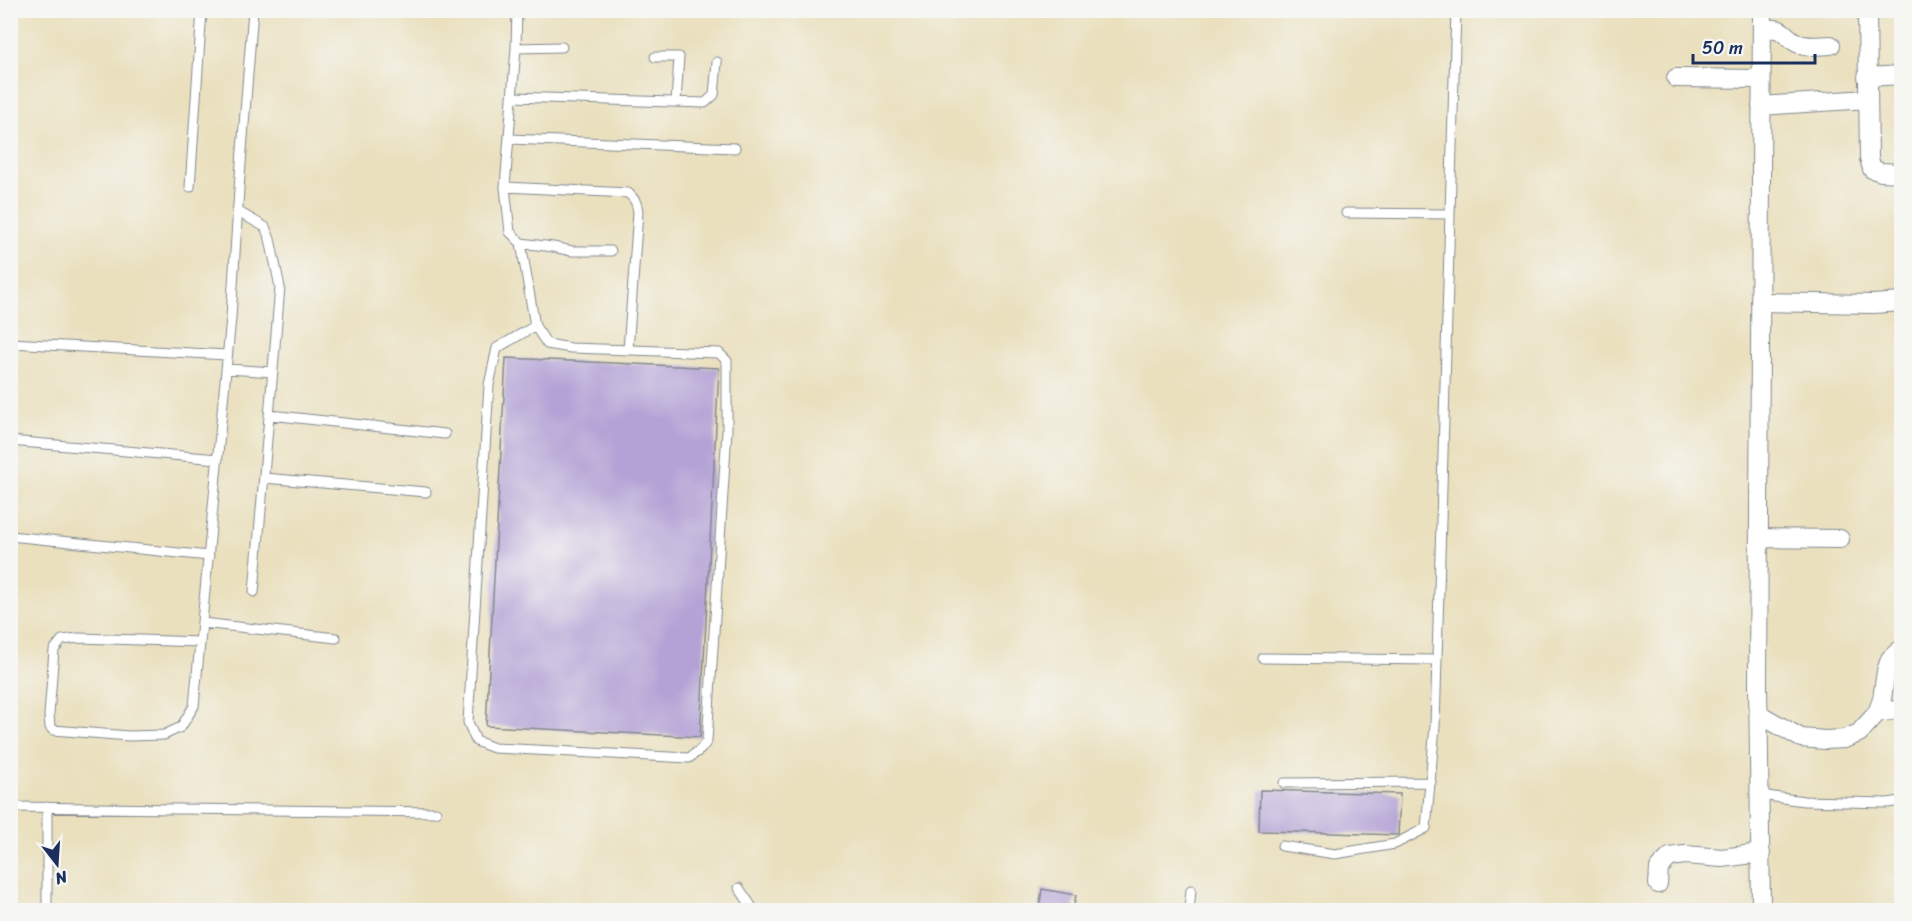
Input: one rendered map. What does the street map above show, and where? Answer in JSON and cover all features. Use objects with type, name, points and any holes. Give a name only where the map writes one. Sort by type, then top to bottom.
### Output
[{"type":"street","points":[[1761,906],[1759,714],[1762,10]]},
{"type":"street","points":[[1867,10],[1869,158],[1872,169],[1881,172],[1902,172]]},
{"type":"street","points":[[1762,30],[1772,28],[1784,31],[1796,43],[1805,46],[1832,45]]},
{"type":"street","points":[[1867,77],[1902,75]]},
{"type":"street","points":[[1676,78],[1761,79]]},
{"type":"street","points":[[1761,106],[1868,99]]},
{"type":"street","points":[[1760,302],[1873,304],[1902,302]]},
{"type":"street","points":[[1760,538],[1840,538]]},
{"type":"street","points":[[1759,714],[1801,738],[1844,739],[1859,733],[1877,713],[1890,659],[1900,650]]},
{"type":"street","points":[[1877,713],[1902,709]]},
{"type":"street","points":[[1658,884],[1659,868],[1670,857],[1686,855],[1722,858],[1761,853]]},
{"type":"lane","points":[[190,187],[202,10]]},
{"type":"lane","points":[[200,642],[79,638],[62,640],[54,650],[50,728],[129,736],[164,735],[181,726],[194,706],[226,369],[253,10]]},
{"type":"lane","points":[[517,10],[505,187],[510,232],[521,243],[535,326],[547,344],[571,348],[719,353],[727,361],[726,443],[707,741],[689,758],[494,748],[476,741],[468,722],[489,386],[497,348],[535,326]]},
{"type":"lane","points":[[1282,846],[1335,854],[1395,844],[1426,828],[1435,726],[1456,10]]},
{"type":"lane","points":[[516,48],[562,47]]},
{"type":"lane","points":[[654,57],[679,57],[676,102]]},
{"type":"lane","points":[[512,97],[705,103],[714,95],[717,62]]},
{"type":"lane","points":[[509,139],[735,148]]},
{"type":"lane","points":[[505,187],[628,193],[633,198],[638,212],[628,350]]},
{"type":"lane","points":[[237,211],[265,227],[270,239],[280,287],[254,592]]},
{"type":"lane","points":[[1346,213],[1450,214]]},
{"type":"lane","points":[[521,243],[572,251],[611,251]]},
{"type":"lane","points":[[10,343],[227,356]]},
{"type":"lane","points":[[226,369],[273,372]]},
{"type":"lane","points":[[270,415],[445,434]]},
{"type":"lane","points":[[10,441],[218,459]]},
{"type":"lane","points":[[264,478],[426,492]]},
{"type":"lane","points":[[10,536],[209,556]]},
{"type":"lane","points":[[202,623],[336,639]]},
{"type":"lane","points":[[1263,658],[1437,660]]},
{"type":"lane","points":[[1284,783],[1431,782]]},
{"type":"lane","points":[[1760,795],[1804,801],[1902,801]]},
{"type":"lane","points":[[10,807],[436,812]]},
{"type":"lane","points":[[47,807],[47,910]]},
{"type":"lane","points":[[739,888],[754,910]]},
{"type":"lane","points":[[1190,910],[1191,890]]},
{"type":"building","points":[[506,358],[719,368],[700,737],[486,726]]},
{"type":"building","points":[[1260,790],[1400,794],[1398,835],[1259,831]]},
{"type":"building","points":[[1042,889],[1076,895],[1073,910],[1039,910]]}]
